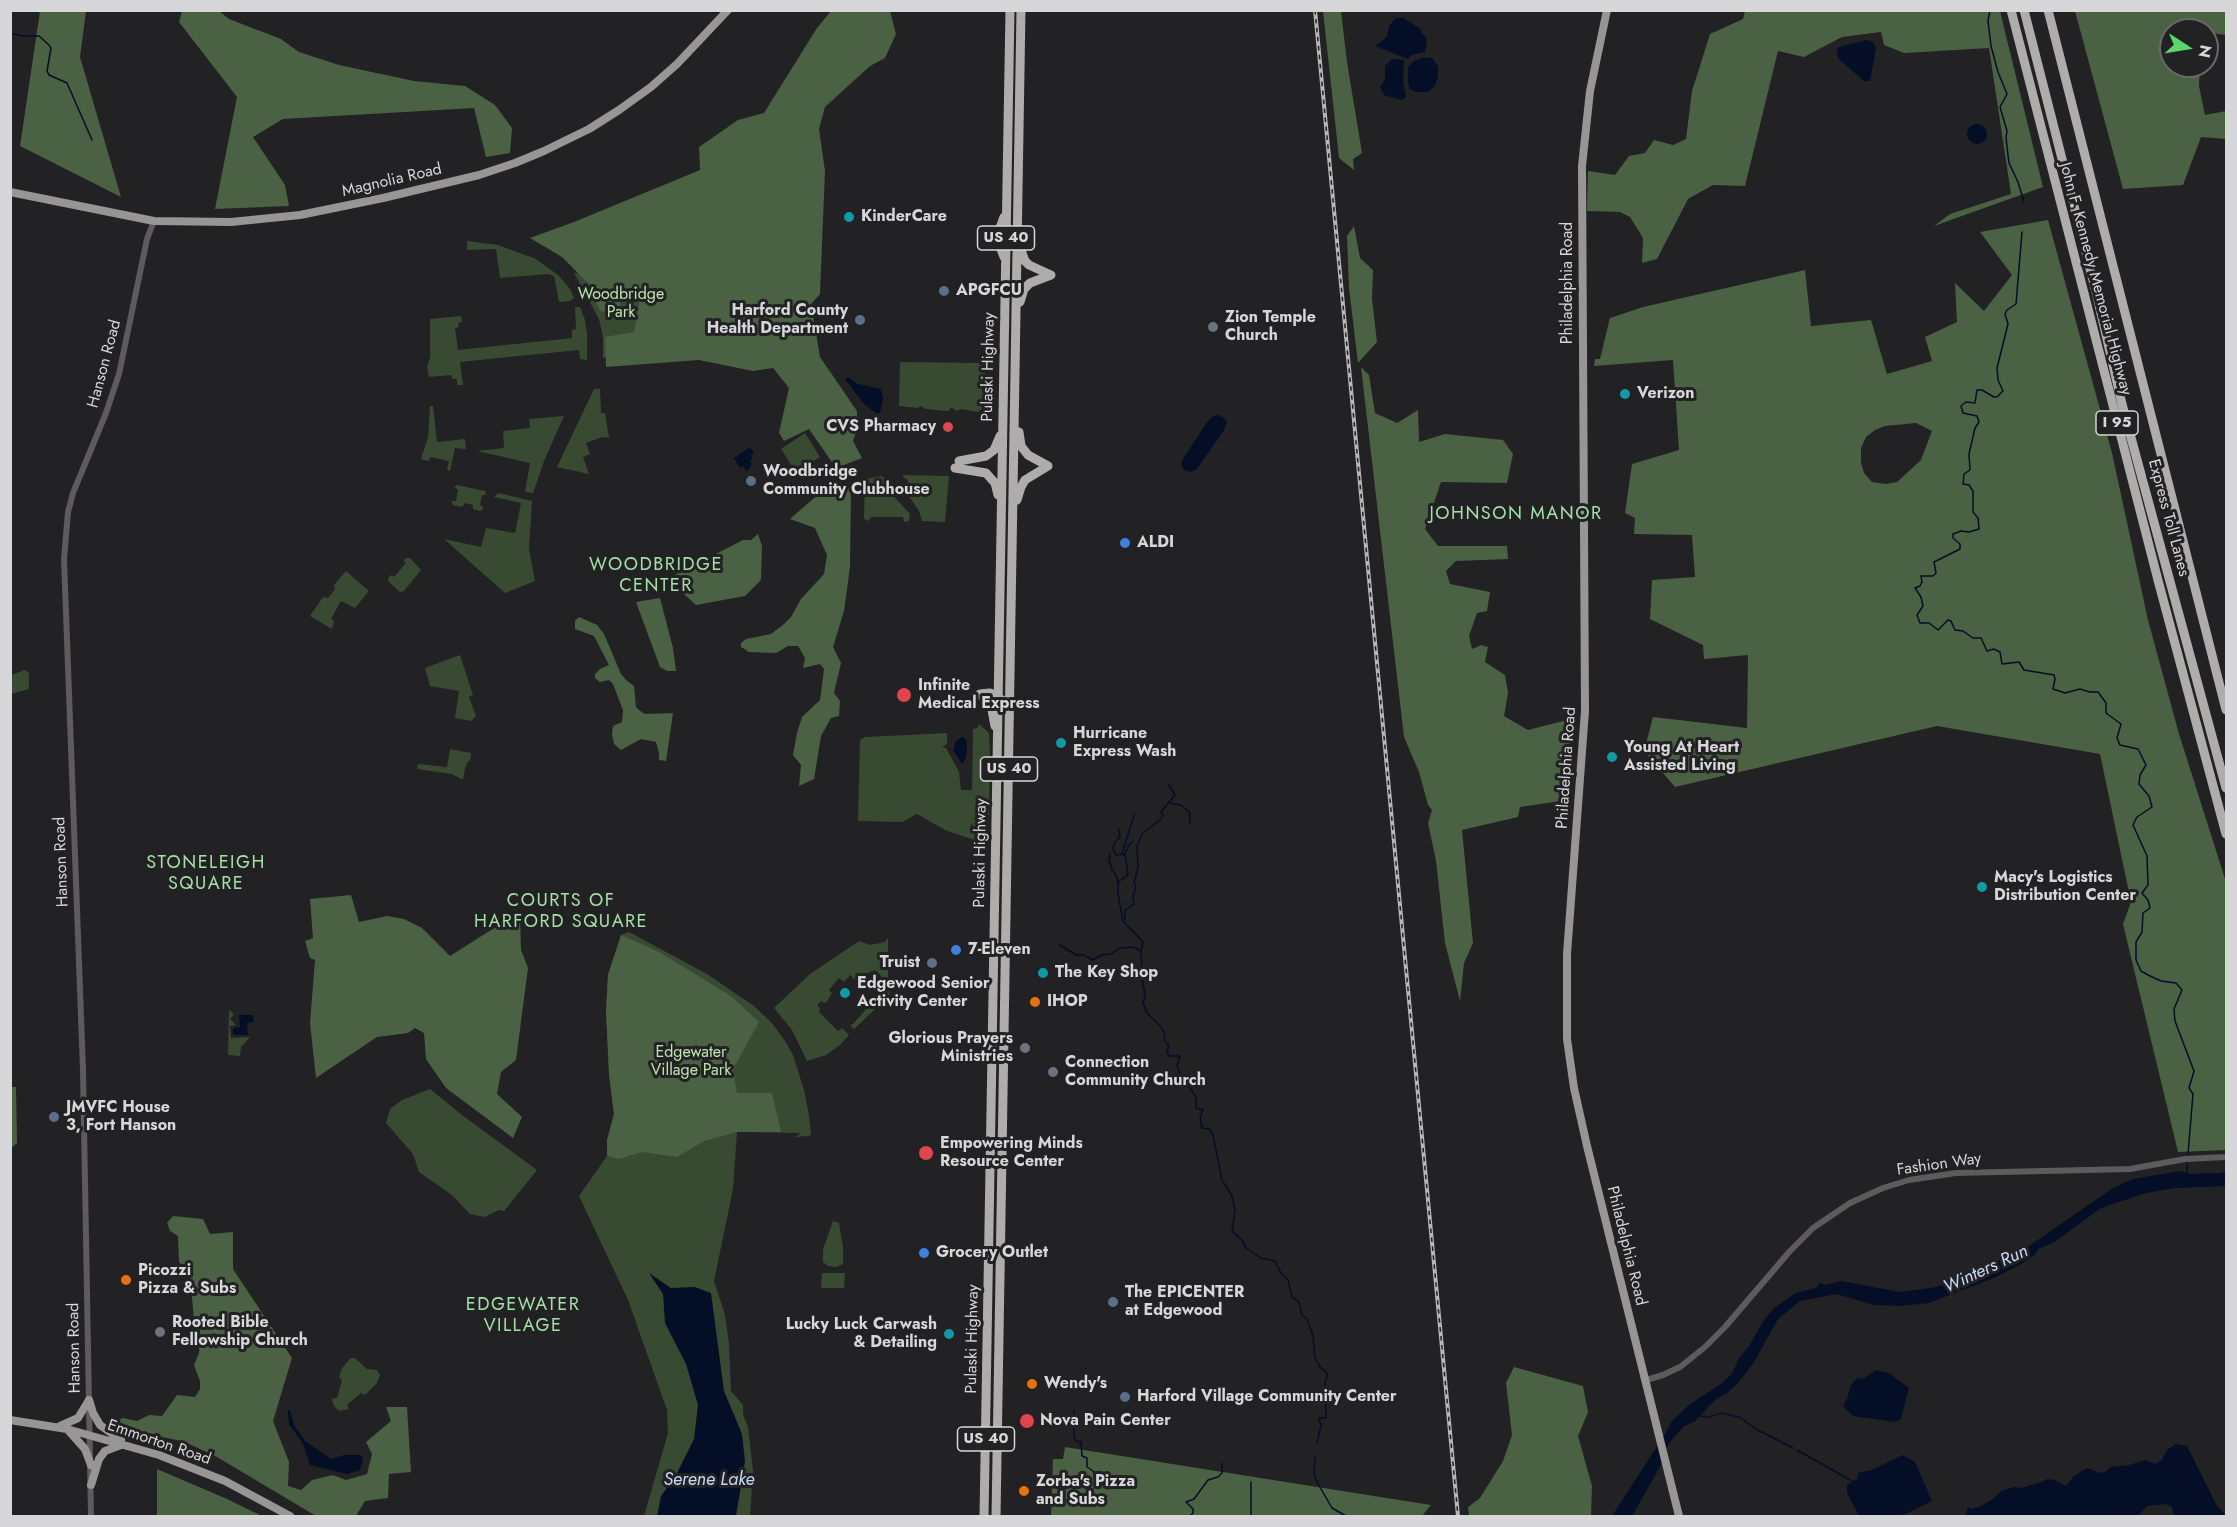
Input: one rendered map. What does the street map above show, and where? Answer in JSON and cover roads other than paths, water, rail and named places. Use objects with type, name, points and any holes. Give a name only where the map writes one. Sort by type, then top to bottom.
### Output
[{"type":"highway","name":"Pulaski Highway","points":[[984,1516],[1010,10]]},
{"type":"highway","name":"Pulaski Highway","points":[[996,1516],[1021,10]]},
{"type":"highway","name":"John F. Kennedy Memorial Highway","points":[[2011,10],[2226,834]]},
{"type":"highway","name":"Express Toll Lanes","points":[[2024,10],[2094,280],[2123,408],[2226,788]]},
{"type":"highway","name":"John F. Kennedy Memorial Highway","points":[[2048,10],[2226,710]]},
{"type":"highway","points":[[1006,265],[999,244],[989,237],[1000,228],[1007,209]]},
{"type":"highway","points":[[1017,316],[1026,287],[1039,278],[1051,275],[1034,269],[1024,261],[1018,240]]},
{"type":"highway","points":[[1012,554],[1017,527],[1017,496],[1030,476],[1048,466],[1031,458],[1022,446],[1019,431],[1019,406],[1015,402]]},
{"type":"highway","points":[[1001,555],[998,494],[995,483],[986,473],[957,465],[990,454],[996,447],[1003,425]]},
{"type":"highway","points":[[999,667],[1010,699]]},
{"type":"highway","points":[[980,694],[995,681],[999,667]]},
{"type":"highway","points":[[980,694],[990,693],[999,696],[1006,707],[1010,726]]},
{"type":"highway","points":[[980,694],[991,705],[998,738]]},
{"type":"main road","name":"Magnolia Road","points":[[10,192],[154,221],[231,222],[300,215],[479,175],[515,164],[589,129],[619,110],[651,87],[677,64],[728,10]]},
{"type":"main road","name":"Philadelphia Road","points":[[1607,10],[1590,91],[1582,166],[1585,711],[1567,954],[1567,1039],[1576,1097],[1679,1516]]},
{"type":"main road","points":[[58,1427],[78,1418],[89,1400]]},
{"type":"main road","points":[[89,1400],[100,1425],[129,1445]]},
{"type":"main road","name":"Emmorton Road","points":[[10,1420],[58,1427],[129,1445],[209,1474],[290,1516]]},
{"type":"main road","points":[[67,1429],[85,1449],[91,1466]]},
{"type":"main road","points":[[91,1485],[96,1465],[102,1455],[110,1448],[129,1445]]},
{"type":"street","name":"Hanson Road","points":[[92,1516],[82,1047],[64,559],[68,512],[73,493],[120,374],[147,238],[154,221]]},
{"type":"street","name":"Fashion Way","points":[[1646,1380],[1674,1370],[1694,1357],[1725,1327],[1790,1251],[1813,1228],[1840,1209],[1873,1192],[1910,1180],[1946,1174],[2130,1169],[2185,1158],[2226,1157]]},
{"type":"water","points":[[1396,18],[1403,18],[1421,29],[1427,39],[1425,52],[1411,55],[1408,59],[1375,46],[1387,37],[1389,26]]},
{"type":"water","points":[[1867,40],[1873,42],[1876,48],[1870,81],[1864,81],[1838,58],[1837,49]]},
{"type":"water","points":[[1432,58],[1438,66],[1438,76],[1435,86],[1428,92],[1416,92],[1410,89],[1408,83],[1408,67],[1414,61]]},
{"type":"water","points":[[1392,59],[1404,60],[1403,82],[1406,97],[1402,100],[1384,95],[1380,87],[1385,80],[1385,66]]},
{"type":"water","points":[[1977,124],[1984,127],[1987,134],[1984,141],[1977,144],[1970,141],[1967,134],[1970,127]]},
{"type":"water","points":[[848,377],[858,384],[881,389],[883,399],[880,413],[876,413],[864,404],[845,379]]},
{"type":"water","points":[[1218,415],[1227,422],[1224,430],[1197,469],[1191,472],[1184,470],[1181,464],[1183,459],[1207,422],[1213,416]]},
{"type":"water","points":[[750,447],[754,453],[751,455],[752,464],[747,472],[743,466],[740,468],[734,458]]},
{"type":"water","points":[[962,737],[966,739],[967,746],[966,758],[962,764],[953,750],[956,741]]},
{"type":"water","points":[[239,1015],[253,1015],[254,1022],[247,1023],[248,1035],[233,1035],[233,1028],[240,1027]]},
{"type":"water","name":"Winters Run","points":[[2180,1171],[2190,1174],[2226,1171],[2226,1186],[2175,1188],[2146,1193],[2101,1208],[2053,1243],[2038,1249],[2035,1255],[2019,1265],[1996,1277],[1929,1303],[1899,1306],[1874,1305],[1837,1294],[1800,1301],[1778,1319],[1754,1362],[1739,1382],[1716,1399],[1694,1422],[1684,1426],[1669,1443],[1661,1465],[1632,1516],[1612,1516],[1671,1422],[1689,1405],[1732,1374],[1739,1358],[1764,1320],[1774,1308],[1796,1293],[1816,1288],[1820,1283],[1825,1285],[1841,1281],[1900,1292],[1937,1287],[1962,1278],[1975,1269],[2019,1253],[2113,1188],[2133,1179]]},
{"type":"water","name":"Serene Lake","points":[[649,1273],[671,1288],[695,1287],[711,1293],[724,1391],[742,1434],[745,1461],[736,1516],[657,1516],[661,1496],[676,1475],[694,1439],[698,1405],[686,1364],[665,1323],[663,1294]]},
{"type":"water","points":[[1876,1370],[1889,1373],[1909,1388],[1901,1419],[1895,1422],[1853,1416],[1843,1406],[1851,1385],[1856,1379],[1864,1378]]},
{"type":"water","points":[[288,1410],[290,1410],[294,1425],[305,1441],[331,1459],[344,1455],[361,1455],[363,1458],[360,1470],[347,1474],[310,1465],[303,1444],[289,1424]]},
{"type":"water","points":[[2176,1444],[2187,1446],[2217,1506],[2226,1516],[2174,1516],[2172,1507],[2166,1504],[2147,1506],[2138,1516],[1967,1516],[1966,1514],[1968,1507],[1972,1509],[1979,1507],[2001,1491],[2014,1487],[2022,1488],[2047,1479],[2055,1480],[2066,1486],[2074,1476],[2087,1468],[2100,1473],[2111,1467],[2146,1460],[2155,1464],[2162,1460],[2167,1450]]},
{"type":"water","points":[[1903,1455],[1915,1462],[1932,1501],[1901,1516],[1859,1516],[1847,1493],[1847,1485],[1857,1479],[1859,1472],[1869,1471]]},
{"type":"waterway","points":[[1990,10],[1988,21],[1991,46],[2007,94],[2000,107],[2007,131],[2009,163],[2024,202]]},
{"type":"waterway","points":[[10,33],[39,36],[49,45],[51,48],[47,71],[49,75],[67,83],[92,140]]},
{"type":"waterway","points":[[2022,232],[2016,304],[2005,314],[2008,324],[1997,368],[1998,380],[2003,391],[1994,397],[1982,390],[1977,390],[1975,403],[1966,402],[1961,406],[1963,413],[1977,416],[1979,422],[1975,428],[1969,454],[1970,470],[1964,474],[1963,484],[1969,485],[1973,491],[1973,512],[1978,518],[1979,529],[1953,534],[1953,538],[1960,544],[1960,549],[1934,562],[1936,573],[1933,576],[1921,576],[1922,582],[1915,588],[1921,597],[1923,606],[1917,615],[1920,623],[1929,623],[1938,630],[1948,620],[1951,621],[1955,630],[1963,631],[1973,638],[1981,638],[1987,651],[1994,649],[2000,652],[2002,664],[2019,662],[2024,670],[2054,675],[2053,689],[2065,693],[2080,689],[2098,692],[2106,703],[2106,713],[2121,724],[2117,738],[2120,745],[2138,749],[2146,765],[2140,775],[2139,784],[2149,796],[2152,807],[2137,817],[2133,825],[2147,856],[2148,885],[2142,893],[2148,900],[2150,908],[2143,913],[2142,932],[2136,942],[2136,960],[2141,971],[2161,981],[2176,983],[2182,990],[2174,1009],[2175,1021],[2194,1071],[2189,1088],[2193,1094],[2188,1154]]},
{"type":"waterway","points":[[1125,920],[1125,910],[1134,904],[1133,896],[1136,887],[1134,883],[1138,867],[1137,847],[1142,834],[1161,819],[1163,815],[1161,812],[1175,795],[1169,785]]},
{"type":"waterway","points":[[1170,803],[1181,805],[1186,809],[1190,813],[1190,822]]},
{"type":"waterway","points":[[1124,855],[1122,854],[1134,815]]},
{"type":"waterway","points":[[1119,829],[1120,837],[1114,843],[1113,849],[1116,855],[1122,854]]},
{"type":"waterway","points":[[1133,841],[1125,854],[1128,873],[1118,882],[1118,894],[1123,921],[1143,942],[1141,951],[1145,995],[1143,1003],[1147,1013],[1165,1034],[1164,1040],[1169,1046],[1167,1051],[1169,1056],[1180,1056],[1177,1065],[1179,1072],[1196,1097],[1196,1108],[1203,1110],[1200,1117],[1202,1128],[1210,1129],[1213,1135],[1222,1180],[1232,1196],[1235,1210],[1232,1231],[1244,1242],[1245,1247],[1261,1258],[1275,1261],[1281,1273],[1288,1280],[1292,1297],[1299,1302],[1302,1315],[1307,1319],[1313,1336],[1315,1358],[1328,1374],[1325,1382],[1326,1418],[1319,1418],[1321,1426],[1317,1442]]},
{"type":"waterway","points":[[1110,854],[1109,863],[1118,882]]},
{"type":"waterway","points":[[1060,945],[1076,955],[1084,955],[1093,960],[1101,955],[1111,954],[1119,948],[1133,947],[1141,951]]},
{"type":"waterway","points":[[2187,1162],[2187,1173]]},
{"type":"waterway","points":[[1074,1411],[1074,1436],[1076,1441],[1081,1442],[1082,1456],[1087,1458],[1087,1467],[1093,1471],[1097,1480],[1108,1489]]},
{"type":"waterway","points":[[1699,1416],[1709,1417],[1721,1413],[1739,1417],[1756,1429],[1793,1448]]},
{"type":"waterway","points":[[1797,1450],[1852,1481]]},
{"type":"waterway","points":[[1315,1457],[1314,1474],[1317,1482],[1332,1508],[1346,1516]]},
{"type":"waterway","points":[[1190,1516],[1193,1509],[1186,1502],[1194,1499],[1208,1480],[1222,1473],[1222,1464]]},
{"type":"waterway","points":[[1251,1482],[1251,1516]]},
{"type":"railway","points":[[1315,10],[1458,1516]]},
{"type":"place","name":"KinderCare","points":[[849,217]]},
{"type":"place","name":"APGFCU","points":[[944,291]]},
{"type":"place","name":"Harford County Health Department","points":[[860,320]]},
{"type":"place","name":"Zion Temple Church","points":[[1213,327]]},
{"type":"place","name":"Verizon","points":[[1625,394]]},
{"type":"place","name":"CVS Pharmacy","points":[[948,427]]},
{"type":"place","name":"Woodbridge Community Clubhouse","points":[[751,481]]},
{"type":"place","name":"ALDI","points":[[1125,543]]},
{"type":"place","name":"Infinite Medical Express","points":[[904,695]]},
{"type":"place","name":"Hurricane Express Wash","points":[[1061,743]]},
{"type":"place","name":"Young At Heart Assisted Living","points":[[1612,757]]},
{"type":"place","name":"Macy's Logistics Distribution Center","points":[[1982,887]]},
{"type":"place","name":"7-Eleven","points":[[956,950]]},
{"type":"place","name":"Truist","points":[[932,963]]},
{"type":"place","name":"The Key Shop","points":[[1043,973]]},
{"type":"place","name":"Edgewood Senior Activity Center","points":[[845,993]]},
{"type":"place","name":"IHOP","points":[[1035,1002]]},
{"type":"place","name":"Glorious Prayers Ministries","points":[[1025,1048]]},
{"type":"place","name":"Connection Community Church","points":[[1053,1072]]},
{"type":"place","name":"JMVFC House 3, Fort Hanson","points":[[54,1117]]},
{"type":"place","name":"Empowering Minds Resource Center","points":[[926,1153]]},
{"type":"place","name":"Grocery Outlet","points":[[924,1253]]},
{"type":"place","name":"Picozzi Pizza & Subs","points":[[126,1280]]},
{"type":"place","name":"The EPICENTER at Edgewood","points":[[1113,1302]]},
{"type":"place","name":"Rooted Bible Fellowship Church","points":[[160,1332]]},
{"type":"place","name":"Lucky Luck Carwash & Detailing","points":[[949,1334]]},
{"type":"place","name":"Wendy's","points":[[1032,1384]]},
{"type":"place","name":"Harford Village Community Center","points":[[1125,1397]]},
{"type":"place","name":"Nova Pain Center","points":[[1027,1421]]},
{"type":"place","name":"Zorba's Pizza and Subs","points":[[1024,1491]]},
{"type":"district","name":"JOHNSON MANOR","points":[[1516,515]]},
{"type":"district","name":"WOODBRIDGE CENTER","points":[[656,576]]},
{"type":"district","name":"STONELEIGH SQUARE","points":[[206,874]]},
{"type":"district","name":"COURTS OF HARFORD SQUARE","points":[[561,912]]},
{"type":"district","name":"EDGEWATER VILLAGE","points":[[523,1316]]},
{"type":"park label","name":"Woodbridge Park","points":[[621,304]]},
{"type":"park label","name":"Edgewater Village Park","points":[[691,1062]]}]
